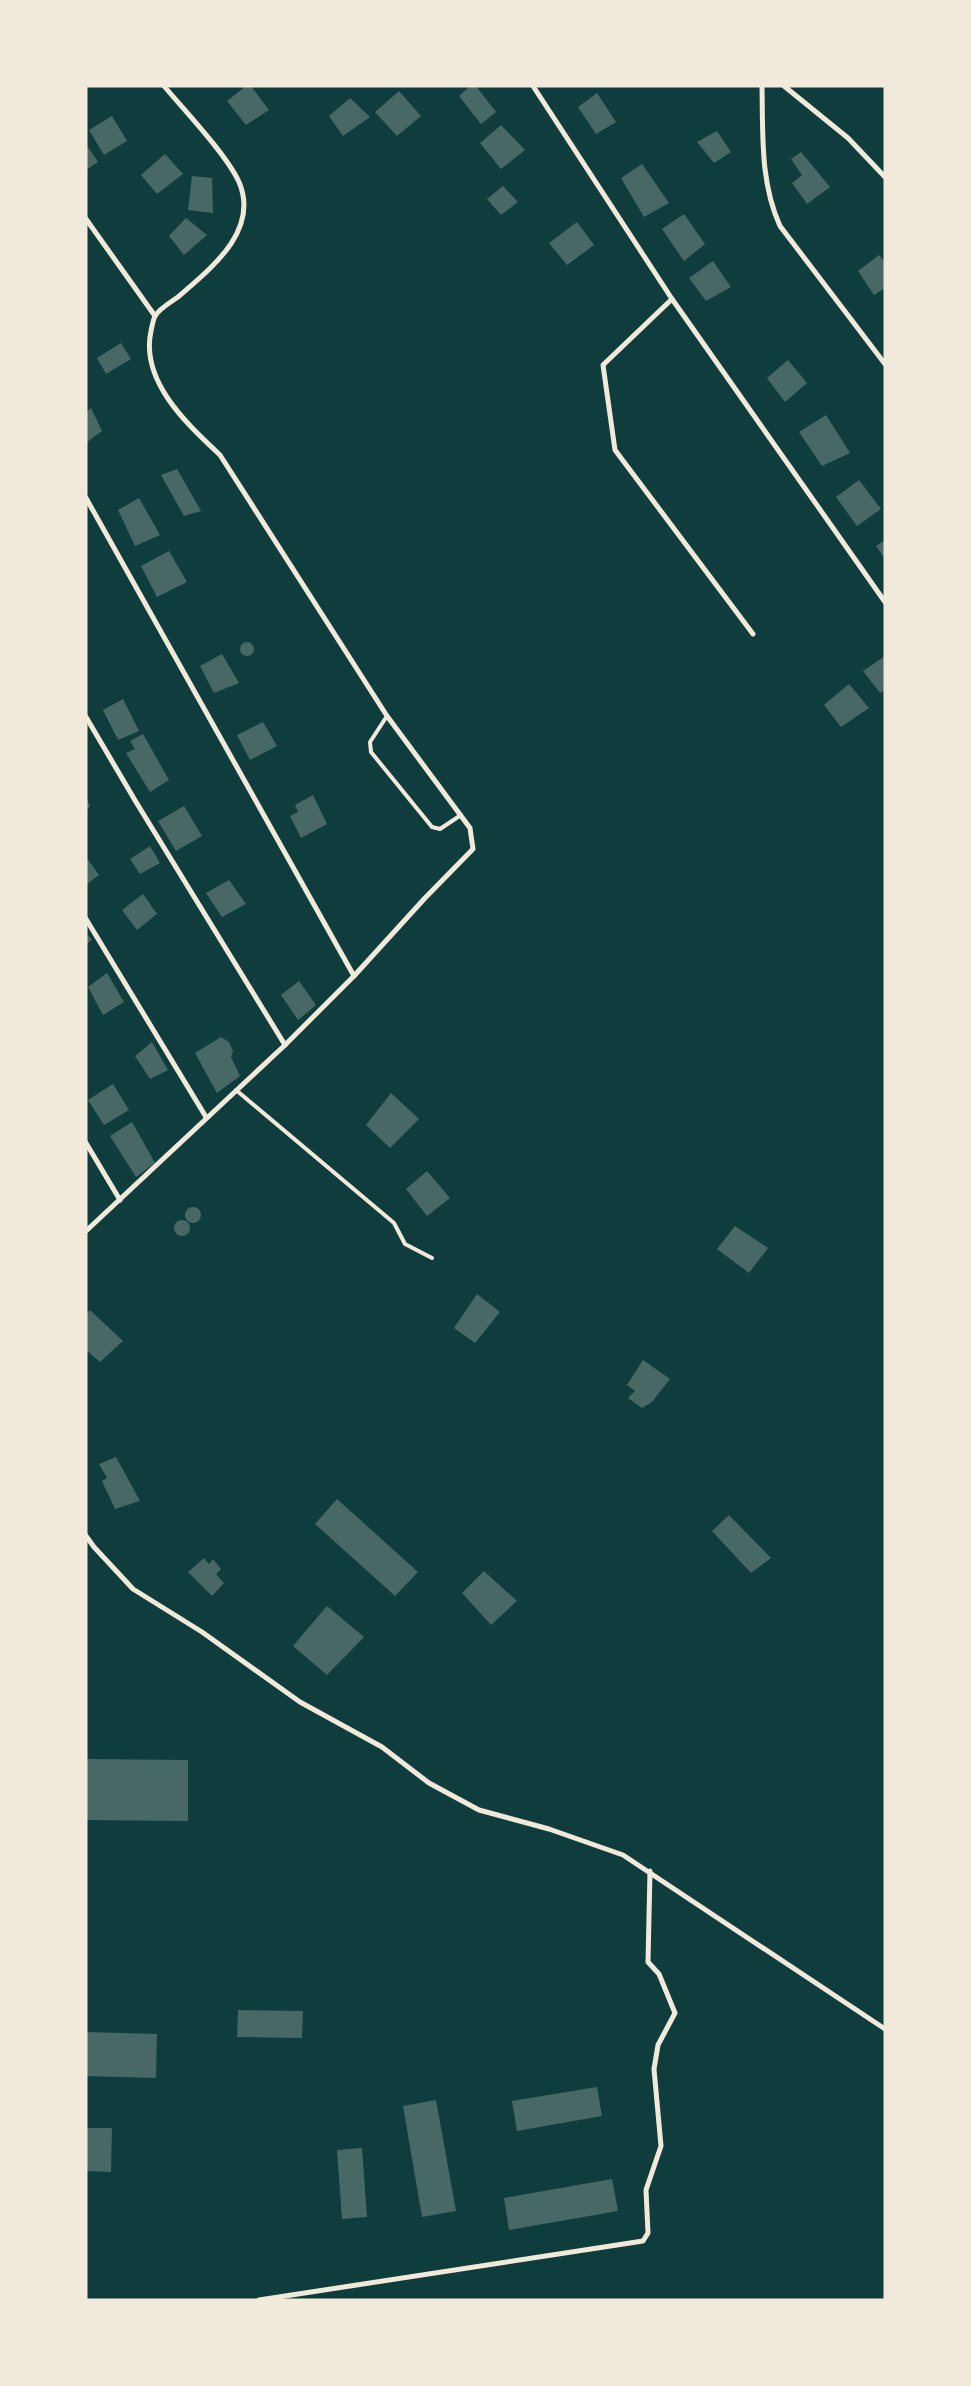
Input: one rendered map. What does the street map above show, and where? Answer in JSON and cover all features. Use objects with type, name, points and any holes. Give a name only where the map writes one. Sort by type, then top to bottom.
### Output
[{"type":"street","points":[[86,1231],[285,1045],[354,976],[425,898],[473,849],[470,828],[388,716],[220,455],[193,429],[171,402],[156,376],[148,346],[155,316],[211,268],[234,241],[244,211],[239,182],[220,154],[164,86]]},
{"type":"street","points":[[533,86],[672,299],[885,602]]},
{"type":"street","points":[[762,86],[764,177],[770,204],[780,226],[885,364]]},
{"type":"street","points":[[784,86],[848,138],[885,177]]},
{"type":"street","points":[[86,219],[155,316]]},
{"type":"street","points":[[672,299],[603,365],[616,450],[753,634]]},
{"type":"street","points":[[86,498],[354,976]]},
{"type":"street","points":[[86,718],[285,1045]]},
{"type":"street","points":[[86,919],[206,1117]]},
{"type":"street","points":[[86,1143],[120,1200]]},
{"type":"street","points":[[86,1536],[133,1589],[202,1632],[300,1702],[382,1747],[429,1784],[479,1810],[549,1829],[623,1855],[885,2029]]},
{"type":"street","points":[[259,2300],[643,2240],[648,2233],[646,2190],[661,2146],[654,2069],[658,2045],[674,2013],[659,1974],[648,1962],[650,1872]]},
{"type":"lane","points":[[388,716],[370,742],[372,752],[432,826],[440,829],[461,815]]},
{"type":"lane","points":[[236,1090],[394,1223],[405,1244],[432,1258]]},
{"type":"building","points":[[246,86],[251,86],[269,110],[246,125],[227,101]]},
{"type":"building","points":[[470,86],[476,86],[496,112],[481,124],[459,96]]},
{"type":"building","points":[[399,91],[421,116],[397,136],[375,112]]},
{"type":"building","points":[[597,93],[616,122],[596,134],[578,107]]},
{"type":"building","points":[[350,98],[370,117],[343,136],[329,116]]},
{"type":"building","points":[[112,116],[127,141],[104,155],[89,130]]},
{"type":"building","points":[[501,125],[525,150],[501,169],[480,143]]},
{"type":"building","points":[[717,131],[731,152],[714,163],[697,142]]},
{"type":"building","points":[[86,144],[98,162],[86,170]]},
{"type":"building","points":[[801,152],[830,187],[807,204],[792,183],[802,175],[791,159]]},
{"type":"building","points":[[165,154],[183,174],[157,194],[141,175]]},
{"type":"building","points":[[642,164],[669,203],[644,217],[621,178]]},
{"type":"building","points":[[192,176],[212,178],[213,213],[188,210]]},
{"type":"building","points":[[503,186],[518,202],[501,215],[487,199]]},
{"type":"building","points":[[684,214],[705,244],[684,261],[662,229]]},
{"type":"building","points":[[186,218],[207,235],[184,255],[169,236]]},
{"type":"building","points":[[577,222],[594,245],[567,265],[549,243]]},
{"type":"building","points":[[879,255],[885,262],[885,288],[874,295],[858,271]]},
{"type":"building","points":[[713,261],[731,287],[706,301],[689,278]]},
{"type":"building","points":[[121,343],[131,359],[106,374],[97,358]]},
{"type":"building","points":[[788,360],[807,383],[785,402],[767,378]]},
{"type":"building","points":[[91,408],[102,431],[86,443],[86,412]]},
{"type":"building","points":[[826,415],[850,453],[822,466],[799,432]]},
{"type":"building","points":[[177,469],[201,511],[184,516],[161,475]]},
{"type":"building","points":[[859,480],[881,509],[857,526],[836,497]]},
{"type":"building","points":[[139,498],[160,535],[135,546],[118,510]]},
{"type":"building","points":[[885,540],[885,559],[876,546]]},
{"type":"building","points":[[169,551],[187,582],[157,597],[141,566]]},
{"type":"building","points":[[244,642],[250,642],[254,649],[250,656],[244,656],[240,652],[240,646]]},
{"type":"building","points":[[222,654],[239,683],[214,693],[200,666]]},
{"type":"building","points":[[885,656],[885,690],[880,693],[863,671]]},
{"type":"building","points":[[849,684],[869,708],[841,727],[824,705]]},
{"type":"building","points":[[123,699],[139,731],[118,740],[103,710]]},
{"type":"building","points":[[263,722],[277,746],[250,760],[237,735]]},
{"type":"building","points":[[143,734],[169,780],[150,792],[126,753],[135,749],[130,741]]},
{"type":"building","points":[[313,795],[327,824],[301,838],[290,816],[298,812],[295,805]]},
{"type":"building","points":[[86,798],[90,806],[86,811]]},
{"type":"building","points":[[184,806],[202,836],[176,851],[158,821]]},
{"type":"building","points":[[150,846],[160,863],[140,874],[130,859]]},
{"type":"building","points":[[86,857],[99,875],[86,885]]},
{"type":"building","points":[[229,880],[246,904],[222,917],[206,893]]},
{"type":"building","points":[[143,894],[157,914],[137,930],[122,910]]},
{"type":"building","points":[[86,933],[92,940],[86,944]]},
{"type":"building","points":[[107,973],[124,1002],[103,1015],[88,987]]},
{"type":"building","points":[[299,981],[316,1005],[298,1020],[281,995]]},
{"type":"building","points":[[221,1037],[229,1042],[233,1051],[231,1057],[240,1076],[217,1093],[195,1053]]},
{"type":"building","points":[[152,1042],[168,1070],[150,1079],[135,1056]]},
{"type":"building","points":[[113,1084],[129,1110],[104,1125],[88,1100]]},
{"type":"building","points":[[391,1093],[419,1119],[390,1148],[366,1125]]},
{"type":"building","points":[[132,1122],[155,1163],[136,1177],[110,1136]]},
{"type":"building","points":[[427,1171],[450,1198],[427,1216],[406,1189]]},
{"type":"building","points":[[193,1207],[199,1209],[201,1215],[199,1221],[193,1223],[187,1221],[185,1215],[187,1209]]},
{"type":"building","points":[[182,1220],[188,1222],[190,1228],[188,1234],[182,1236],[176,1234],[174,1228],[176,1222]]},
{"type":"building","points":[[735,1226],[768,1248],[749,1273],[717,1249]]},
{"type":"building","points":[[477,1294],[500,1312],[475,1343],[454,1328]]},
{"type":"building","points":[[90,1310],[123,1341],[100,1362],[86,1350],[86,1314]]},
{"type":"building","points":[[643,1360],[670,1379],[652,1402],[642,1408],[628,1398],[635,1391],[627,1385]]},
{"type":"building","points":[[116,1457],[140,1501],[115,1509],[102,1481],[107,1478],[99,1464]]},
{"type":"building","points":[[337,1499],[418,1572],[395,1596],[315,1524]]},
{"type":"building","points":[[729,1515],[771,1558],[751,1573],[712,1531]]},
{"type":"building","points":[[204,1558],[209,1564],[213,1559],[221,1569],[216,1574],[224,1583],[212,1596],[188,1572]]},
{"type":"building","points":[[484,1571],[517,1601],[491,1625],[462,1593]]},
{"type":"building","points":[[327,1606],[364,1637],[327,1675],[293,1646]]},
{"type":"building","points":[[86,1759],[188,1760],[188,1821],[86,1820]]},
{"type":"building","points":[[238,2010],[303,2011],[302,2038],[237,2037]]},
{"type":"building","points":[[86,2032],[157,2034],[156,2078],[86,2076]]},
{"type":"building","points":[[597,2087],[602,2116],[517,2131],[512,2101]]},
{"type":"building","points":[[436,2100],[456,2211],[422,2217],[403,2106]]},
{"type":"building","points":[[86,2128],[112,2128],[111,2172],[86,2171]]},
{"type":"building","points":[[362,2148],[367,2217],[342,2219],[337,2150]]},
{"type":"building","points":[[612,2179],[618,2211],[509,2230],[504,2198]]}]
